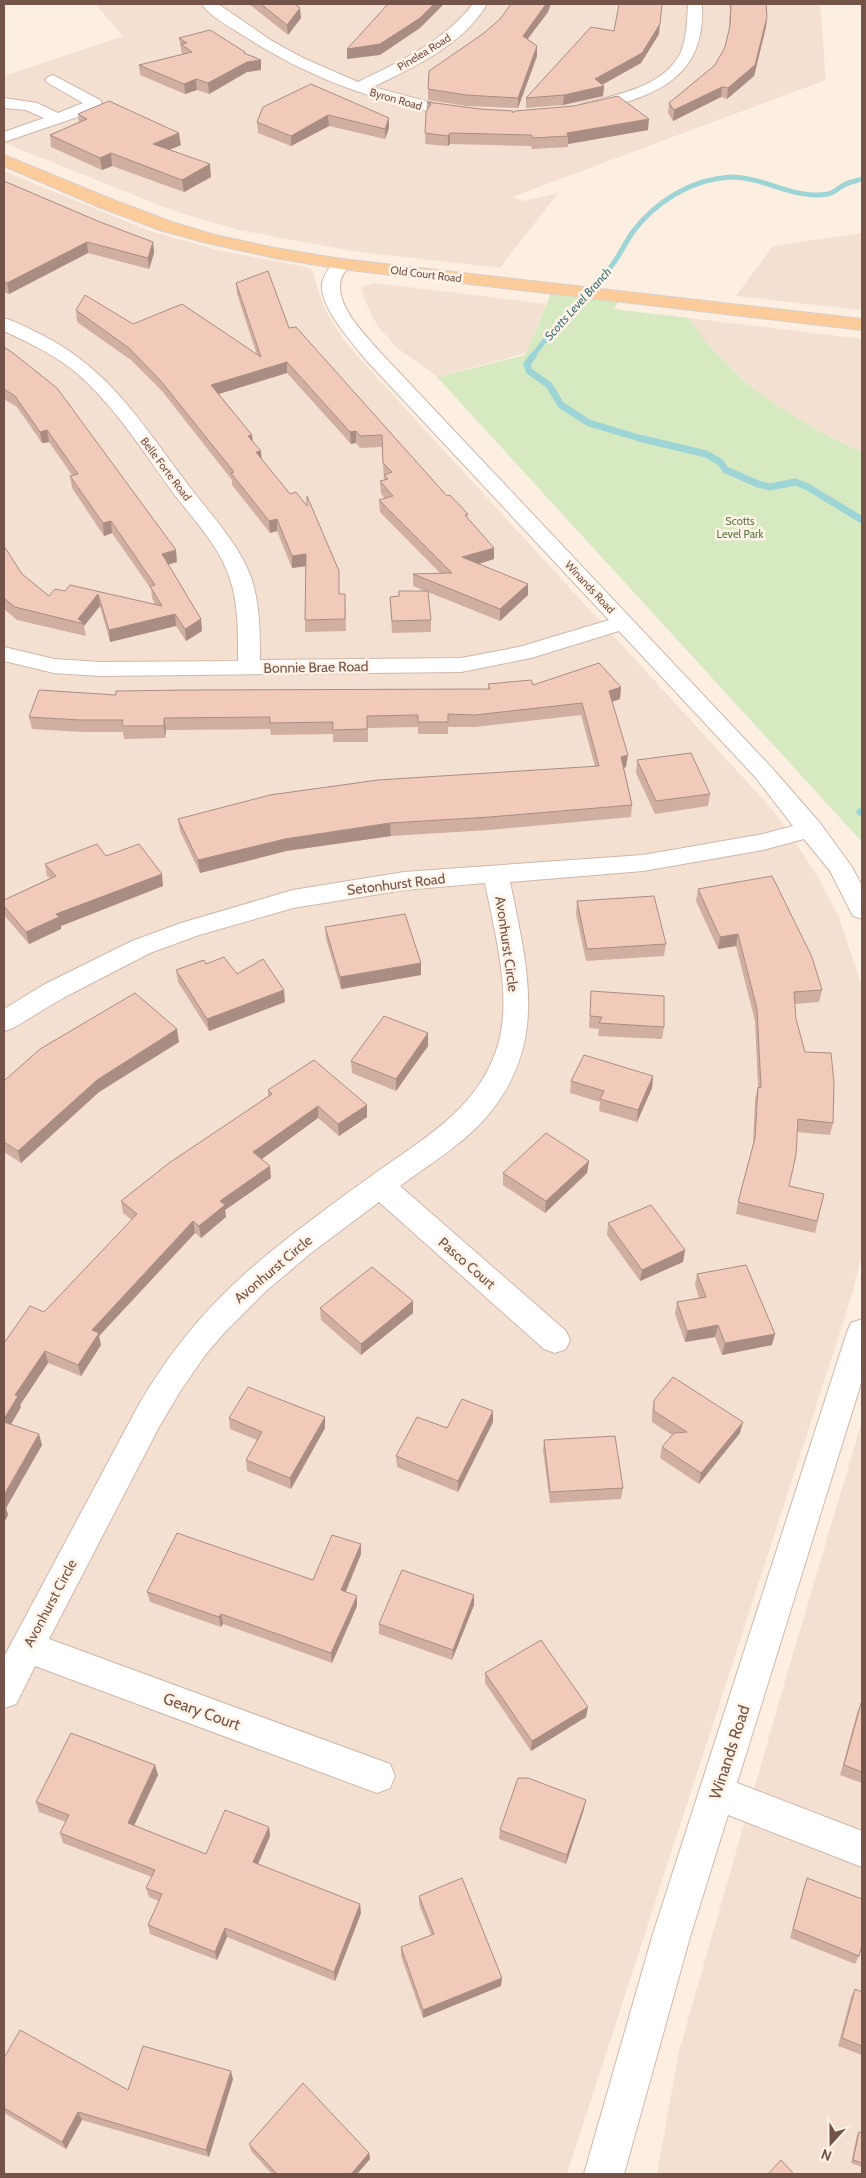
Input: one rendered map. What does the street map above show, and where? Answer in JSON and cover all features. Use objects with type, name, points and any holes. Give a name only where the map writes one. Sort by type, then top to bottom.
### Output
[{"type":"main road","name":"Old Court Road","points":[[4,160],[141,217],[254,250],[341,264],[862,325]]},
{"type":"street","name":"Byron Road","points":[[210,4],[234,24],[264,44],[328,76],[392,99],[429,108],[476,114]]},
{"type":"street","name":"Pinelea Road","points":[[358,88],[434,48],[456,32],[470,18],[480,4]]},
{"type":"street","points":[[574,109],[625,98],[652,86],[674,72],[687,54],[694,28],[695,4]]},
{"type":"street","points":[[4,137],[86,109],[94,103],[52,80]]},
{"type":"street","points":[[4,103],[32,105],[46,111],[55,119]]},
{"type":"street","name":"Winands Road","points":[[341,264],[331,286],[340,311],[373,356],[764,773],[840,867],[862,910]]},
{"type":"street","name":"Belle Forte Road","points":[[4,324],[62,354],[93,378],[118,404],[221,542],[236,567],[244,594],[248,624],[249,667]]},
{"type":"street","name":"Bonnie Brae Road","points":[[4,654],[54,666],[100,669],[460,665],[492,662],[520,655],[623,623]]},
{"type":"street","name":"Setonhurst Road","points":[[4,1021],[54,991],[141,947],[240,913],[293,899],[404,881],[643,864],[763,842],[811,829]]},
{"type":"street","name":"Avonhurst Circle","points":[[4,1692],[158,1398],[195,1346],[228,1308],[261,1276],[379,1185],[446,1140],[475,1112],[495,1082],[510,1049],[515,1016],[514,980],[496,874]]},
{"type":"street","name":"Pasco Court","points":[[379,1185],[555,1340]]},
{"type":"street","name":"Winands Road","points":[[604,2174],[670,1937],[862,1332]]},
{"type":"street","name":"Geary Court","points":[[27,1647],[377,1776]]},
{"type":"street","points":[[716,1793],[862,1850]]},
{"type":"shaded area","points":[[95,4],[820,4],[826,80],[512,197],[523,201],[558,193],[500,268],[351,251],[239,230],[174,211],[4,143],[4,76],[123,36]]},
{"type":"shaded area","points":[[4,171],[147,230],[217,250],[306,267],[313,271],[320,297],[327,313],[342,337],[361,360],[772,809],[816,873],[838,915],[862,986],[862,1254],[852,1295],[567,2174],[4,2174]]},
{"type":"shaded area","points":[[862,233],[862,310],[736,296],[773,246]]},
{"type":"shaded area","points":[[375,283],[546,304],[526,353],[437,377],[396,347],[377,325],[366,303],[361,287]]},
{"type":"shaded area","points":[[689,318],[862,339],[862,452],[810,426],[764,397],[727,365],[699,334]]},
{"type":"shaded area","points":[[862,1421],[862,2174],[657,2174],[679,2051]]},
{"type":"green space","name":"Scotts Level Park","points":[[551,294],[618,302],[614,309],[689,318],[705,341],[744,380],[789,413],[812,427],[862,452],[862,842],[437,377],[525,355]]},
{"type":"building","points":[[261,4],[295,4],[300,8],[287,25]]},
{"type":"building","points":[[388,4],[434,4],[420,18],[380,44],[347,49]]},
{"type":"building","points":[[511,4],[546,4],[523,36],[537,46],[518,98],[466,95],[428,89],[429,71],[484,33],[500,19]]},
{"type":"building","points":[[619,4],[662,4],[660,24],[642,53],[595,79],[604,86],[564,95],[526,98],[591,27],[614,31]]},
{"type":"building","points":[[731,4],[766,4],[767,17],[755,65],[728,88],[722,87],[674,110],[669,103],[715,65],[725,47],[730,26]]},
{"type":"building","points":[[210,30],[244,53],[261,60],[247,62],[208,83],[196,79],[184,84],[139,65],[192,52],[181,44],[187,43],[179,38]]},
{"type":"building","points":[[311,84],[389,118],[385,129],[328,115],[291,136],[257,122],[263,107]]},
{"type":"building","points":[[618,96],[649,119],[567,133],[568,136],[533,138],[531,135],[450,133],[448,136],[425,133],[426,112],[431,104],[427,102],[513,111],[513,113],[515,111],[574,106]]},
{"type":"building","points":[[109,101],[179,133],[153,144],[210,164],[182,180],[111,153],[100,158],[50,135],[87,119],[78,114]]},
{"type":"building","points":[[4,181],[100,222],[153,242],[148,258],[87,242],[7,283],[4,281]]},
{"type":"building","points":[[268,271],[289,328],[296,327],[447,496],[450,495],[468,514],[465,515],[494,548],[462,557],[528,584],[500,609],[413,574],[452,573],[379,500],[393,496],[380,481],[388,479],[384,475],[392,472],[383,463],[382,435],[360,436],[356,431],[350,432],[287,362],[211,385],[252,435],[248,436],[261,451],[256,452],[290,494],[296,492],[307,506],[307,496],[339,571],[339,594],[345,594],[345,619],[305,620],[306,554],[292,556],[277,519],[269,521],[231,473],[234,472],[160,380],[129,348],[76,310],[85,295],[133,324],[182,304],[261,357],[236,283]]},
{"type":"building","points":[[4,347],[57,388],[176,550],[162,554],[201,619],[185,629],[175,614],[109,630],[98,594],[78,619],[84,624],[15,607],[4,598],[4,546],[22,574],[49,596],[55,589],[65,591],[70,585],[162,606],[150,586],[155,585],[111,521],[103,523],[70,476],[78,474],[47,430],[40,432],[15,396],[4,389]]},
{"type":"building","points":[[399,591],[428,591],[431,620],[392,621],[390,597],[399,596]]},
{"type":"building","points":[[599,663],[621,687],[609,691],[628,755],[621,757],[632,805],[390,823],[285,839],[198,860],[178,819],[270,795],[378,780],[599,766],[582,703],[475,715],[448,714],[448,722],[418,722],[418,715],[367,716],[367,729],[333,730],[333,722],[270,723],[270,717],[164,718],[164,726],[122,726],[123,720],[29,717],[39,690],[116,695],[116,691],[490,689],[488,684],[531,680],[533,685]]},
{"type":"building","points":[[691,753],[710,794],[656,801],[637,760]]},
{"type":"building","points":[[97,844],[106,856],[139,844],[162,874],[56,914],[59,917],[26,932],[4,906],[4,900],[56,876],[45,864]]},
{"type":"building","points":[[772,876],[812,957],[822,990],[794,992],[796,1019],[805,1052],[831,1053],[834,1082],[833,1123],[798,1119],[796,1155],[789,1186],[824,1194],[817,1221],[738,1202],[755,1138],[758,1087],[761,1088],[757,1009],[738,934],[720,937],[698,889]]},
{"type":"building","points":[[654,896],[666,944],[587,949],[577,901]]},
{"type":"building","points":[[405,914],[421,963],[340,977],[325,927]]},
{"type":"building","points":[[224,957],[237,974],[263,959],[284,990],[207,1019],[176,970],[204,960],[206,964]]},
{"type":"building","points":[[591,991],[664,996],[664,1027],[599,1023],[602,1017],[590,1016]]},
{"type":"building","points":[[135,993],[177,1029],[97,1080],[18,1151],[4,1142],[4,1081],[40,1049]]},
{"type":"building","points":[[384,1016],[428,1033],[396,1079],[351,1061]]},
{"type":"building","points":[[584,1055],[653,1076],[638,1110],[600,1099],[604,1091],[571,1081]]},
{"type":"building","points":[[314,1060],[367,1105],[338,1124],[318,1106],[253,1152],[270,1166],[220,1201],[225,1205],[199,1226],[193,1221],[92,1330],[99,1333],[78,1365],[45,1351],[15,1395],[18,1396],[4,1419],[4,1343],[30,1306],[44,1312],[137,1214],[121,1201],[169,1163],[272,1094],[268,1090]]},
{"type":"building","points":[[546,1133],[589,1161],[546,1201],[503,1173]]},
{"type":"building","points":[[651,1205],[685,1250],[642,1270],[608,1223]]},
{"type":"building","points":[[746,1265],[775,1334],[725,1343],[718,1325],[687,1331],[677,1302],[706,1297],[697,1274]]},
{"type":"building","points":[[372,1267],[413,1301],[361,1344],[320,1308]]},
{"type":"building","points":[[673,1377],[743,1422],[701,1473],[662,1447],[674,1433],[687,1432],[654,1411],[654,1400]]},
{"type":"building","points":[[248,1387],[325,1417],[290,1478],[246,1460],[262,1432],[229,1418]]},
{"type":"building","points":[[462,1399],[493,1411],[458,1481],[396,1456],[417,1417],[447,1428]]},
{"type":"building","points":[[4,1422],[39,1434],[4,1495]]},
{"type":"building","points":[[615,1436],[623,1488],[550,1492],[544,1440]]},
{"type":"building","points":[[177,1533],[313,1580],[332,1535],[361,1544],[341,1590],[357,1596],[331,1653],[221,1614],[219,1617],[147,1592]]},
{"type":"building","points":[[402,1570],[474,1595],[453,1650],[379,1624]]},
{"type":"building","points":[[541,1640],[588,1707],[532,1741],[485,1673]]},
{"type":"building","points":[[862,1704],[862,1772],[844,1765]]},
{"type":"building","points":[[71,1733],[155,1765],[128,1823],[206,1854],[225,1810],[269,1827],[253,1862],[360,1904],[334,1972],[225,1928],[215,1952],[148,1925],[162,1894],[146,1888],[155,1870],[60,1833],[69,1815],[36,1802]]},
{"type":"building","points":[[518,1778],[528,1778],[586,1800],[567,1855],[500,1830]]},
{"type":"building","points":[[462,1878],[502,1978],[423,2010],[401,1947],[434,1934],[419,1896]]},
{"type":"building","points":[[807,1878],[862,1899],[862,1944],[859,1956],[793,1929]]},
{"type":"building","points":[[855,1989],[862,1992],[862,2046],[842,2038]]},
{"type":"building","points":[[20,2030],[128,2090],[143,2046],[231,2071],[206,2150],[78,2112],[62,2142],[4,2108],[4,2058]]},
{"type":"building","points":[[303,2083],[369,2153],[351,2174],[277,2174],[249,2144]]},
{"type":"building","points":[[859,2132],[862,2133],[862,2163],[853,2160]]},
{"type":"building","points":[[781,2160],[794,2174],[768,2174]]},
{"type":"waterway","name":"Scotts Level Branch","points":[[532,357],[550,334],[610,268],[641,222],[675,194],[702,182],[731,177],[755,180],[804,194],[816,195],[830,193],[846,184],[862,179]]},
{"type":"waterway","name":"Scotts Level Branch","points":[[533,356],[527,364],[529,371],[549,385],[561,405],[589,423],[639,438],[706,454],[720,462],[726,470],[758,484],[770,487],[795,482],[806,486],[862,520]]}]
